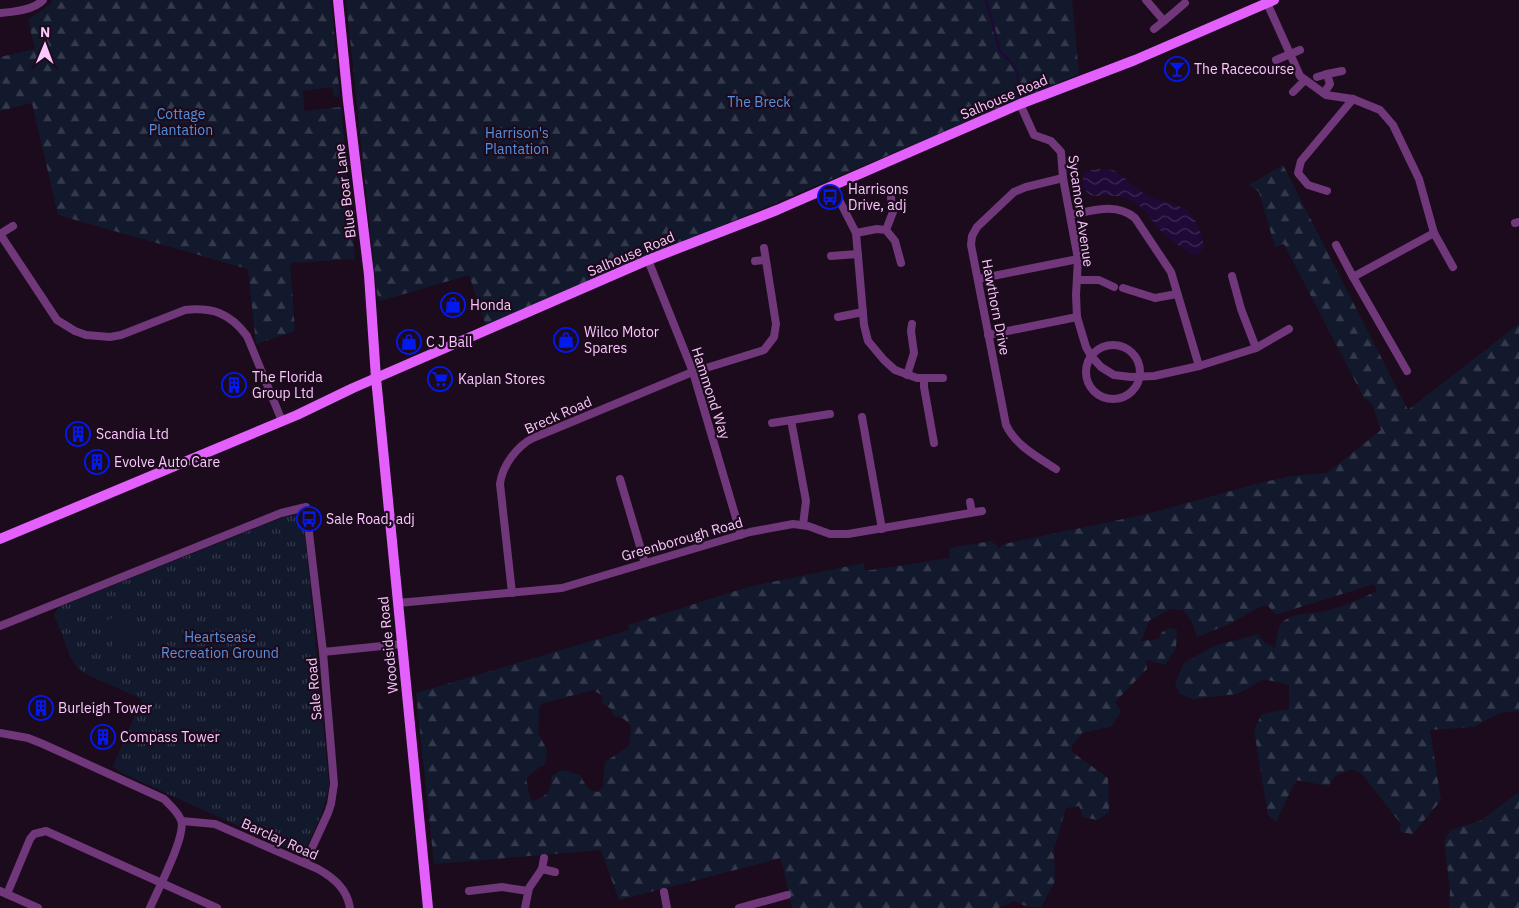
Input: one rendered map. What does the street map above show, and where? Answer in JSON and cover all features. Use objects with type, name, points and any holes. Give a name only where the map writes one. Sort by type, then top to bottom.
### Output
[{"type":"street","points":[[0,13],[20,10],[44,0]]},
{"type":"street","name":"Blue Boar Lane","points":[[338,0],[369,275],[376,378]]},
{"type":"street","points":[[1146,0],[1164,21]]},
{"type":"street","points":[[1269,1],[1300,76],[1324,93],[1353,99],[1380,110],[1392,126],[1418,179],[1434,233],[1454,267]]},
{"type":"street","name":"Salhouse Road","points":[[0,539],[282,421],[376,378],[648,260],[777,210],[1020,104],[1135,60],[1269,1]]},
{"type":"street","points":[[1154,29],[1185,3]]},
{"type":"street","points":[[1276,60],[1300,50]]},
{"type":"street","points":[[1318,77],[1342,70]]},
{"type":"street","points":[[1324,93],[1330,84],[1327,74]]},
{"type":"street","points":[[1293,92],[1305,80]]},
{"type":"street","points":[[1327,191],[1308,185],[1298,173],[1301,161],[1353,99]]},
{"type":"street","name":"Sycamore Avenue","points":[[1020,104],[1034,135],[1051,141],[1061,152],[1063,178],[1078,259],[1077,317],[1082,336],[1091,356],[1101,367],[1114,375],[1140,378],[1154,376],[1199,366],[1256,348],[1289,328]]},
{"type":"street","name":"Hawthorn Drive","points":[[1056,469],[1018,443],[1009,431],[1004,419],[971,245],[972,236],[977,227],[1020,189],[1063,178]]},
{"type":"street","points":[[832,186],[856,232],[865,333],[868,341],[895,370],[907,375],[928,379],[943,378]]},
{"type":"street","points":[[886,230],[893,212],[891,198]]},
{"type":"street","points":[[1070,214],[1106,208],[1116,209],[1128,212],[1141,226],[1171,272],[1199,366]]},
{"type":"street","points":[[13,226],[0,234],[57,320],[75,331],[86,335],[110,337],[121,335],[184,310],[208,309],[231,318],[247,336],[282,421]]},
{"type":"street","points":[[856,232],[878,229],[886,230],[896,241],[901,263]]},
{"type":"street","points":[[1354,277],[1434,233]]},
{"type":"street","points":[[1336,245],[1407,371]]},
{"type":"street","points":[[755,261],[766,260],[764,248]]},
{"type":"street","points":[[831,256],[858,254]]},
{"type":"street","points":[[978,279],[1078,259]]},
{"type":"street","name":"Hammond Way","points":[[648,260],[693,372],[740,536]]},
{"type":"street","name":"Breck Road","points":[[512,593],[500,484],[504,468],[521,446],[533,438],[693,372],[756,353],[769,345],[774,337],[776,324],[766,260]]},
{"type":"street","points":[[1232,276],[1256,348]]},
{"type":"street","name":"Sycamore Avenue","points":[[1077,280],[1099,280],[1114,287]]},
{"type":"street","points":[[1124,288],[1155,298],[1177,294]]},
{"type":"street","points":[[838,317],[863,312]]},
{"type":"street","points":[[988,335],[1077,317]]},
{"type":"street","points":[[907,375],[914,353],[912,324]]},
{"type":"street","points":[[1116,345],[1126,348],[1138,361],[1140,378],[1135,388],[1126,396],[1115,399],[1104,397],[1091,387],[1086,377],[1087,366],[1091,356],[1099,349],[1104,346],[1116,345]]},
{"type":"street","points":[[932,369],[924,387],[934,443]]},
{"type":"street","name":"Woodside Road","points":[[376,378],[428,908]]},
{"type":"street","points":[[772,423],[830,414]]},
{"type":"street","points":[[862,417],[882,529]]},
{"type":"street","points":[[792,420],[806,501],[803,525]]},
{"type":"street","points":[[620,479],[646,563]]},
{"type":"street","points":[[970,502],[972,512]]},
{"type":"street","name":"Sale Road","points":[[0,626],[263,520],[305,505],[323,652],[334,784],[328,813],[305,864]]},
{"type":"street","name":"Greenborough Road","points":[[398,603],[562,588],[750,532],[793,524],[839,535],[982,510]]},
{"type":"street","points":[[323,652],[402,644]]},
{"type":"street","points":[[0,734],[32,740],[164,800],[171,806],[182,821],[180,839],[150,908]]},
{"type":"street","name":"Barclay Road","points":[[182,821],[215,824],[330,876],[345,892],[350,908]]},
{"type":"street","points":[[38,908],[4,892],[30,839],[34,834],[43,831],[217,908]]},
{"type":"street","points":[[525,908],[528,891],[542,869],[544,858]]},
{"type":"street","points":[[542,869],[555,872]]},
{"type":"street","points":[[469,891],[502,887],[528,891]]},
{"type":"street","points":[[664,892],[668,908]]},
{"type":"street","points":[[740,908],[754,906],[787,895]]},
{"type":"green space","name":"Cottage Plantation","points":[[52,0],[331,0],[340,97],[334,97],[332,87],[303,91],[304,111],[341,107],[355,259],[290,263],[295,331],[256,344],[248,269],[58,215],[32,103],[0,111],[0,57],[35,49],[28,20],[52,3]]},
{"type":"green space","points":[[346,0],[1072,0],[1079,74],[486,326],[469,275],[380,301],[377,294]]},
{"type":"green space","points":[[1283,165],[1408,410],[1519,324],[1519,711],[1499,713],[1474,727],[1430,730],[1441,800],[1413,834],[1399,832],[1401,824],[1362,774],[1352,769],[1335,776],[1329,786],[1296,780],[1276,822],[1268,815],[1254,730],[1262,714],[1289,709],[1289,685],[1264,679],[1237,694],[1193,699],[1180,694],[1175,684],[1184,663],[1214,646],[1258,634],[1264,642],[1275,648],[1280,625],[1285,620],[1297,615],[1327,611],[1349,603],[1377,591],[1374,584],[1278,614],[1275,614],[1268,606],[1262,606],[1229,624],[1197,637],[1191,620],[1183,610],[1170,609],[1149,621],[1141,641],[1159,639],[1161,633],[1168,628],[1177,630],[1176,648],[1165,665],[1146,661],[1147,669],[1115,702],[1121,711],[1112,726],[1082,733],[1072,746],[1072,752],[1108,778],[1109,812],[1097,820],[1083,817],[1079,806],[1066,808],[1054,849],[1055,881],[1041,907],[1027,906],[1015,901],[998,908],[792,908],[781,858],[619,900],[601,850],[434,864],[416,693],[629,630],[628,625],[748,587],[864,563],[865,571],[950,558],[949,548],[991,541],[999,548],[1004,544],[1147,514],[1256,484],[1291,476],[1327,473],[1381,430],[1372,404],[1364,398],[1284,244],[1275,247],[1259,192],[1249,185]],"holes":[[[593,690],[603,696],[602,703],[611,709],[613,715],[624,719],[631,726],[629,746],[605,762],[603,787],[598,792],[591,790],[580,775],[561,770],[552,776],[548,792],[534,801],[530,798],[526,778],[546,762],[547,750],[538,733],[539,706]]]},
{"type":"green space","name":"Heartsease Recreation Ground","points":[[289,515],[296,515],[302,520],[307,553],[329,785],[319,819],[304,851],[300,854],[122,773],[113,766],[142,699],[86,674],[78,668],[71,658],[54,614],[59,607]]},
{"type":"green space","points":[[126,613],[138,644],[116,652],[104,621]]},
{"type":"green space","points":[[1519,792],[1519,908],[1449,908],[1450,890],[1444,841],[1451,830],[1482,820]]},
{"type":"water","points":[[1098,169],[1115,171],[1144,194],[1180,206],[1189,212],[1203,239],[1204,247],[1201,251],[1196,255],[1193,254],[1171,240],[1158,228],[1145,210],[1128,199],[1117,196],[1089,195],[1082,185],[1084,173]]},
{"type":"waterway","points":[[986,0],[1000,51],[1015,67],[1023,98]]},
{"type":"place","name":"The Racecourse","points":[[1177,69]]},
{"type":"place","name":"Harrisons Drive, adj","points":[[830,197]]},
{"type":"place","name":"Honda","points":[[453,305]]},
{"type":"place","name":"Wilco Motor Spares","points":[[566,340]]},
{"type":"place","name":"C J Ball","points":[[409,342]]},
{"type":"place","name":"Kaplan Stores","points":[[440,379]]},
{"type":"place","name":"The Florida Group Ltd","points":[[234,385]]},
{"type":"place","name":"Scandia Ltd","points":[[78,434]]},
{"type":"place","name":"Evolve Auto Care","points":[[97,462]]},
{"type":"place","name":"Sale Road, adj","points":[[309,519]]},
{"type":"place","name":"Burleigh Tower","points":[[41,708]]},
{"type":"place","name":"Compass Tower","points":[[103,737]]},
{"type":"park label","name":"The Breck","points":[[759,102]]},
{"type":"park label","name":"Harrison's Plantation","points":[[517,142]]}]
